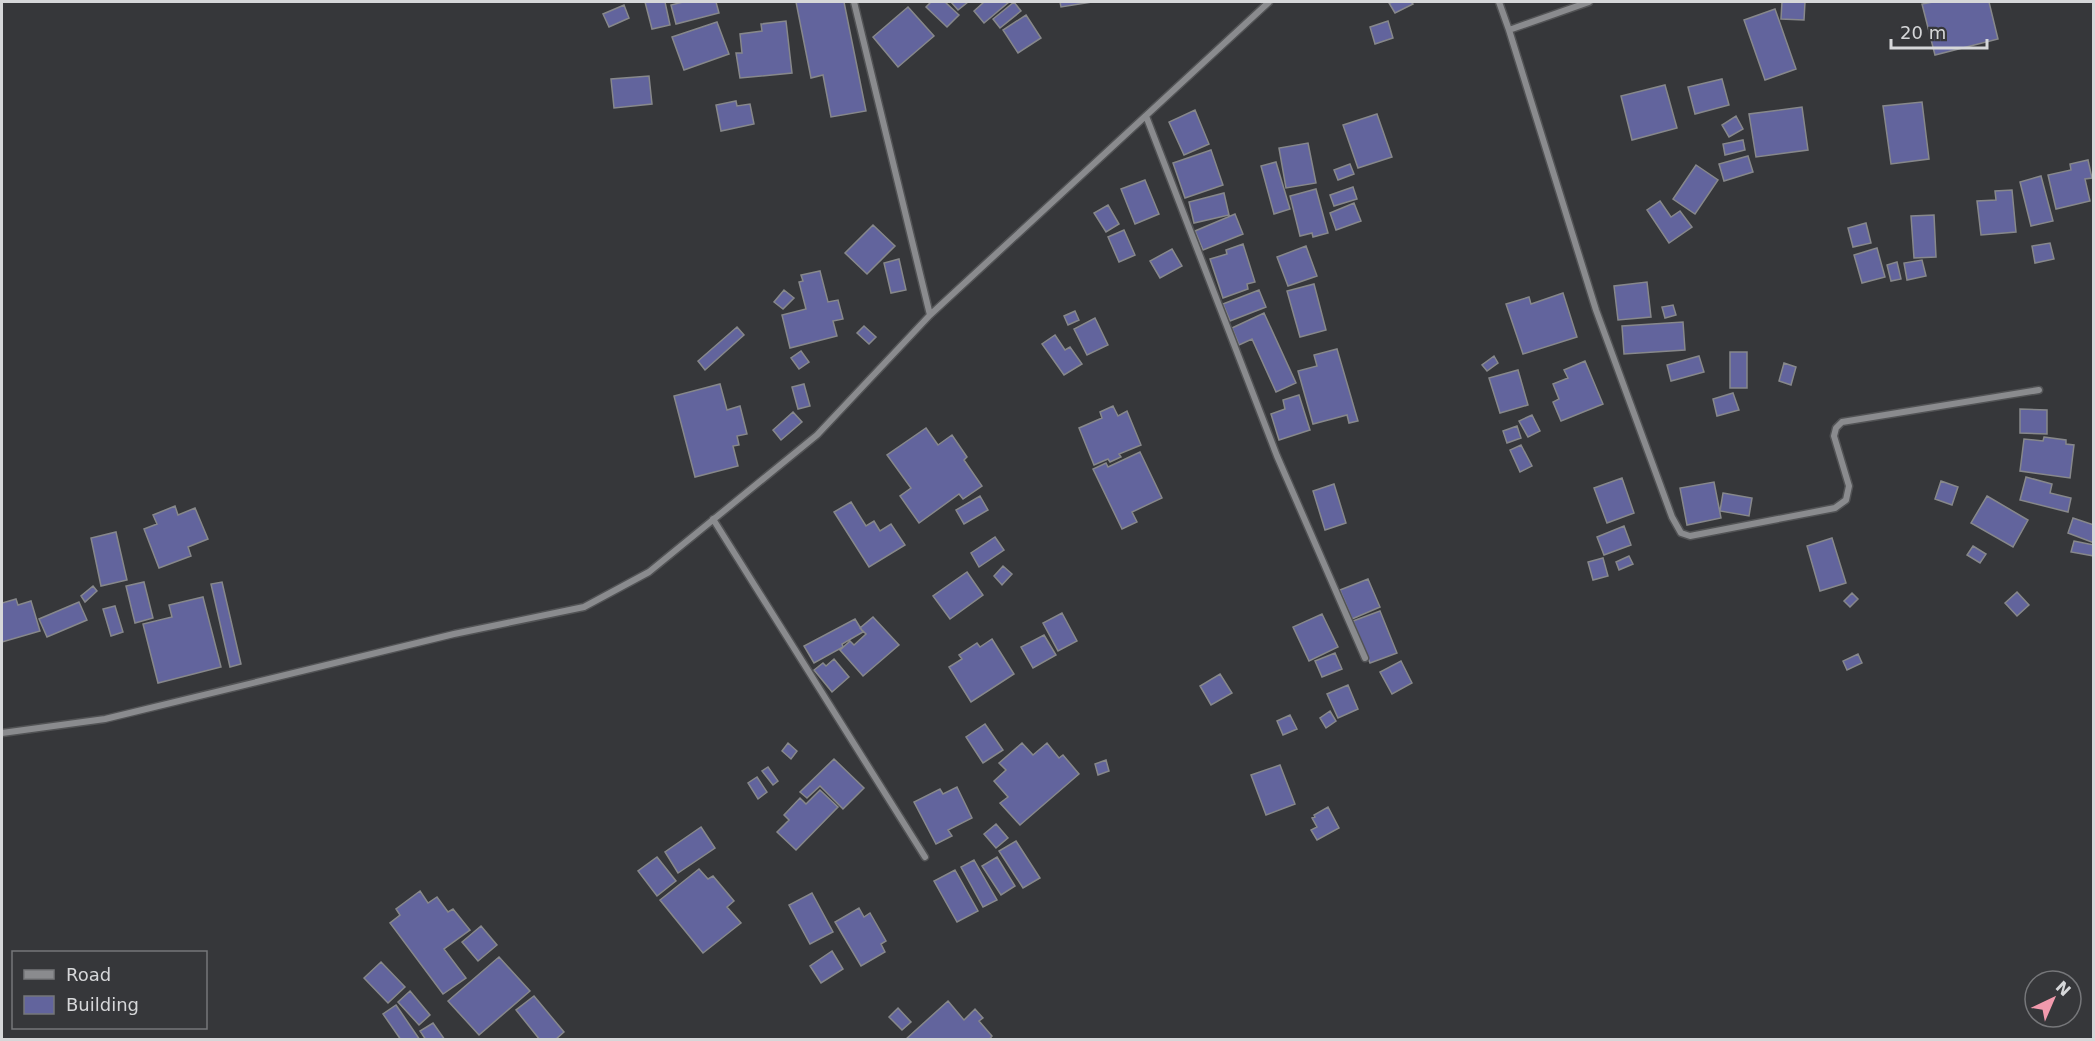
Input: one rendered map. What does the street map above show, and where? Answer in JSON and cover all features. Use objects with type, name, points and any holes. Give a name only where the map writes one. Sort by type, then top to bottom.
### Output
[{"type":"street","points":[[854,2],[930,315]]},
{"type":"street","points":[[2,733],[105,719],[454,634],[584,607],[649,572],[817,435],[930,315],[1269,2]]},
{"type":"street","points":[[1499,2],[1596,310],[1672,517],[1681,533],[1690,536],[1835,508],[1846,500],[1848,486],[1834,436],[1836,428],[1842,423],[2039,390]]},
{"type":"street","points":[[1509,30],[1589,2]]},
{"type":"street","points":[[1146,116],[1277,456],[1365,658]]},
{"type":"street","points":[[713,519],[925,857]]},
{"type":"building","points":[[645,2],[665,2],[670,25],[652,29]]},
{"type":"building","points":[[683,2],[716,2],[719,13],[676,24],[671,5]]},
{"type":"building","points":[[796,2],[844,2],[866,111],[831,117],[823,75],[811,78]]},
{"type":"building","points":[[931,2],[945,2],[959,15],[947,27],[926,7]]},
{"type":"building","points":[[951,2],[968,2],[958,10]]},
{"type":"building","points":[[984,2],[1009,2],[984,23],[974,11]]},
{"type":"building","points":[[1014,2],[1021,11],[1000,28],[993,19]]},
{"type":"building","points":[[1060,2],[1092,2],[1061,7]]},
{"type":"building","points":[[1782,2],[1805,2],[1804,20],[1781,19]]},
{"type":"building","points":[[1989,2],[1998,39],[1935,55],[1922,4]]},
{"type":"building","points":[[1389,3],[1413,4],[1395,13]]},
{"type":"building","points":[[624,5],[629,18],[609,27],[603,14]]},
{"type":"building","points":[[908,7],[934,36],[898,67],[873,37]]},
{"type":"building","points":[[1775,9],[1796,69],[1765,80],[1744,20]]},
{"type":"building","points":[[1026,15],[1041,38],[1018,53],[1003,30]]},
{"type":"building","points":[[786,21],[792,73],[740,78],[736,53],[742,53],[740,34],[762,31],[761,24]]},
{"type":"building","points":[[1388,21],[1393,38],[1375,44],[1370,27]]},
{"type":"building","points":[[717,22],[729,54],[684,70],[672,37]]},
{"type":"building","points":[[649,76],[652,104],[614,108],[611,79]]},
{"type":"building","points":[[1722,79],[1729,105],[1695,114],[1688,87]]},
{"type":"building","points":[[1665,85],[1677,128],[1632,140],[1621,96]]},
{"type":"building","points":[[736,101],[737,106],[750,104],[754,124],[721,131],[716,105]]},
{"type":"building","points":[[1922,102],[1929,159],[1891,164],[1883,106]]},
{"type":"building","points":[[1802,107],[1808,150],[1756,157],[1749,114]]},
{"type":"building","points":[[1195,110],[1209,144],[1184,155],[1169,122]]},
{"type":"building","points":[[1377,114],[1392,157],[1358,168],[1343,125]]},
{"type":"building","points":[[1736,116],[1743,129],[1729,137],[1722,125]]},
{"type":"building","points":[[1743,140],[1745,150],[1725,155],[1723,144]]},
{"type":"building","points":[[1308,143],[1316,183],[1286,188],[1279,148]]},
{"type":"building","points":[[1211,150],[1223,185],[1185,198],[1173,163]]},
{"type":"building","points":[[1748,156],[1753,172],[1724,181],[1719,164]]},
{"type":"building","points":[[2088,160],[2092,178],[2085,179],[2090,201],[2056,209],[2048,175],[2071,170],[2070,164]]},
{"type":"building","points":[[1276,162],[1290,209],[1274,214],[1261,166]]},
{"type":"building","points":[[1350,164],[1354,174],[1338,180],[1334,170]]},
{"type":"building","points":[[1696,165],[1718,180],[1695,214],[1673,199]]},
{"type":"building","points":[[2041,176],[2053,221],[2031,226],[2020,182]]},
{"type":"building","points":[[1145,180],[1159,214],[1135,224],[1121,189]]},
{"type":"building","points":[[1353,187],[1357,199],[1334,206],[1330,195]]},
{"type":"building","points":[[1316,189],[1328,233],[1313,237],[1312,233],[1300,236],[1290,196]]},
{"type":"building","points":[[2012,190],[2016,232],[1981,235],[1977,201],[1996,200],[1995,191]]},
{"type":"building","points":[[1224,193],[1229,215],[1194,223],[1189,202]]},
{"type":"building","points":[[1660,201],[1671,217],[1680,211],[1692,227],[1669,243],[1647,210]]},
{"type":"building","points":[[1354,203],[1361,221],[1336,230],[1330,213]]},
{"type":"building","points":[[1108,205],[1119,224],[1106,232],[1094,213]]},
{"type":"building","points":[[1235,214],[1243,234],[1203,250],[1195,231]]},
{"type":"building","points":[[1934,215],[1936,257],[1914,258],[1911,216]]},
{"type":"building","points":[[1866,223],[1871,243],[1853,247],[1848,228]]},
{"type":"building","points":[[873,225],[895,246],[867,274],[845,253]]},
{"type":"building","points":[[1124,230],[1135,255],[1119,262],[1108,237]]},
{"type":"building","points":[[2050,243],[2054,259],[2035,263],[2032,246]]},
{"type":"building","points":[[1243,244],[1255,282],[1247,284],[1248,289],[1223,298],[1210,259],[1227,254],[1226,250]]},
{"type":"building","points":[[1306,246],[1317,276],[1288,286],[1277,257]]},
{"type":"building","points":[[1877,248],[1885,277],[1862,283],[1854,255]]},
{"type":"building","points":[[1172,249],[1182,266],[1160,278],[1150,261]]},
{"type":"building","points":[[899,259],[906,290],[891,293],[884,263]]},
{"type":"building","points":[[1922,260],[1926,276],[1907,280],[1904,263]]},
{"type":"building","points":[[1897,262],[1901,279],[1891,281],[1887,265]]},
{"type":"building","points":[[820,271],[828,302],[838,300],[843,319],[833,321],[837,336],[790,348],[782,315],[806,309],[799,282],[803,281],[801,275]]},
{"type":"building","points":[[1647,282],[1651,317],[1618,320],[1614,286]]},
{"type":"building","points":[[1314,284],[1326,330],[1300,337],[1287,291]]},
{"type":"building","points":[[784,290],[794,298],[783,309],[774,302]]},
{"type":"building","points":[[1259,290],[1266,307],[1230,321],[1223,304]]},
{"type":"building","points":[[1563,293],[1577,337],[1523,354],[1506,304],[1529,297],[1531,304]]},
{"type":"building","points":[[1673,305],[1676,315],[1665,318],[1662,307]]},
{"type":"building","points":[[1075,311],[1079,320],[1068,325],[1064,316]]},
{"type":"building","points":[[1264,313],[1296,383],[1276,392],[1252,339],[1239,345],[1232,328]]},
{"type":"building","points":[[1095,318],[1108,345],[1087,355],[1074,329]]},
{"type":"building","points":[[1683,322],[1685,350],[1624,354],[1622,326]]},
{"type":"building","points":[[864,326],[876,337],[869,344],[857,333]]},
{"type":"building","points":[[737,327],[744,335],[705,370],[698,361]]},
{"type":"building","points":[[1055,335],[1065,350],[1070,347],[1082,364],[1064,375],[1042,344]]},
{"type":"building","points":[[1337,349],[1358,421],[1349,423],[1347,415],[1313,424],[1298,371],[1317,366],[1314,355]]},
{"type":"building","points":[[801,351],[809,362],[799,369],[791,358]]},
{"type":"building","points":[[1730,352],[1747,352],[1747,388],[1730,388]]},
{"type":"building","points":[[1494,356],[1498,363],[1487,371],[1482,365]]},
{"type":"building","points":[[1699,356],[1704,372],[1671,381],[1667,365]]},
{"type":"building","points":[[1585,361],[1603,404],[1561,421],[1553,402],[1559,399],[1553,384],[1568,378],[1564,370]]},
{"type":"building","points":[[1784,363],[1796,367],[1791,385],[1779,381]]},
{"type":"building","points":[[1518,370],[1528,405],[1500,413],[1489,378]]},
{"type":"building","points":[[720,384],[727,410],[740,406],[747,434],[737,436],[739,445],[733,446],[738,466],[695,477],[674,396]]},
{"type":"building","points":[[804,384],[810,406],[798,409],[792,387]]},
{"type":"building","points":[[1733,393],[1739,410],[1717,416],[1713,399]]},
{"type":"building","points":[[1299,395],[1310,430],[1279,440],[1271,414],[1285,409],[1283,400]]},
{"type":"building","points":[[1113,406],[1118,416],[1127,411],[1141,445],[1119,454],[1121,457],[1110,462],[1108,459],[1094,465],[1079,428],[1102,418],[1100,412]]},
{"type":"building","points":[[2020,409],[2047,410],[2047,434],[2020,433]]},
{"type":"building","points":[[793,412],[802,422],[781,440],[773,430]]},
{"type":"building","points":[[1532,415],[1540,431],[1528,437],[1519,421]]},
{"type":"building","points":[[1517,426],[1521,438],[1507,443],[1503,431]]},
{"type":"building","points":[[926,428],[938,445],[952,435],[967,457],[964,460],[982,486],[963,499],[959,494],[919,523],[900,496],[911,488],[887,455]]},
{"type":"building","points":[[2044,437],[2066,440],[2066,444],[2074,445],[2070,478],[2020,471],[2024,439],[2043,441]]},
{"type":"building","points":[[1521,445],[1532,466],[1520,472],[1510,450]]},
{"type":"building","points":[[1140,452],[1162,498],[1132,512],[1137,522],[1122,529],[1093,469],[1106,463],[1108,467]]},
{"type":"building","points":[[2026,477],[2052,484],[2050,493],[2071,498],[2068,512],[2020,500]]},
{"type":"building","points":[[1622,478],[1634,513],[1607,523],[1594,488]]},
{"type":"building","points":[[1941,481],[1958,487],[1952,505],[1935,499]]},
{"type":"building","points":[[1714,482],[1721,518],[1687,525],[1680,488]]},
{"type":"building","points":[[1334,484],[1346,523],[1325,530],[1313,491]]},
{"type":"building","points":[[1723,493],[1752,498],[1749,516],[1720,511]]},
{"type":"building","points":[[980,496],[988,510],[964,524],[956,510]]},
{"type":"building","points":[[1987,496],[2028,520],[2013,547],[1971,523]]},
{"type":"building","points":[[851,502],[866,526],[874,521],[880,531],[891,524],[905,545],[869,567],[834,512]]},
{"type":"building","points":[[175,506],[178,515],[195,508],[208,539],[188,547],[191,556],[159,568],[144,529],[157,524],[153,515]]},
{"type":"building","points":[[2073,518],[2094,525],[2094,543],[2068,533]]},
{"type":"building","points":[[1624,526],[1631,545],[1604,555],[1597,537]]},
{"type":"building","points":[[116,532],[127,580],[101,586],[91,538]]},
{"type":"building","points":[[995,537],[1004,550],[979,567],[971,553]]},
{"type":"building","points":[[1832,538],[1846,583],[1820,591],[1807,546]]},
{"type":"building","points":[[2074,541],[2094,545],[2094,556],[2071,552]]},
{"type":"building","points":[[1973,546],[1986,554],[1980,563],[1967,555]]},
{"type":"building","points":[[1629,556],[1633,564],[1619,570],[1616,562]]},
{"type":"building","points":[[1603,558],[1608,576],[1593,580],[1588,562]]},
{"type":"building","points":[[1003,566],[1012,574],[1002,585],[994,576]]},
{"type":"building","points":[[967,572],[983,595],[950,619],[933,596]]},
{"type":"building","points":[[1368,579],[1380,607],[1352,619],[1340,590]]},
{"type":"building","points":[[144,582],[153,618],[135,623],[126,586]]},
{"type":"building","points":[[222,582],[241,664],[230,667],[211,584]]},
{"type":"building","points":[[93,586],[97,591],[85,602],[81,596]]},
{"type":"building","points":[[2017,592],[2029,605],[2017,616],[2005,603]]},
{"type":"building","points":[[1852,593],[1858,599],[1850,607],[1844,601]]},
{"type":"building","points":[[203,597],[221,667],[158,683],[143,624],[172,617],[169,605]]},
{"type":"building","points":[[16,599],[18,605],[31,601],[40,631],[2,642],[2,603]]},
{"type":"building","points":[[79,602],[87,620],[47,637],[39,619]]},
{"type":"building","points":[[115,606],[123,632],[111,636],[103,609]]},
{"type":"building","points":[[1380,611],[1397,653],[1370,663],[1353,621]]},
{"type":"building","points":[[1062,613],[1077,641],[1058,651],[1043,623]]},
{"type":"building","points":[[1322,614],[1338,647],[1309,661],[1293,627]]},
{"type":"building","points":[[873,617],[899,645],[863,676],[840,650],[850,641],[854,645],[866,634],[860,628]]},
{"type":"building","points":[[855,619],[863,632],[842,644],[843,647],[814,663],[804,646]]},
{"type":"building","points":[[1044,635],[1056,655],[1033,668],[1021,647]]},
{"type":"building","points":[[992,639],[1014,674],[971,702],[949,667],[962,659],[959,655],[977,643],[980,647]]},
{"type":"building","points":[[1335,653],[1342,669],[1322,677],[1315,661]]},
{"type":"building","points":[[1858,654],[1862,663],[1847,670],[1843,661]]},
{"type":"building","points":[[834,659],[849,677],[832,692],[814,670],[823,663],[826,666]]},
{"type":"building","points":[[1401,661],[1412,683],[1392,694],[1380,672]]},
{"type":"building","points":[[1220,674],[1232,693],[1211,705],[1200,686]]},
{"type":"building","points":[[1348,685],[1358,709],[1338,718],[1327,694]]},
{"type":"building","points":[[1330,711],[1336,721],[1326,728],[1320,718]]},
{"type":"building","points":[[1290,715],[1297,729],[1283,735],[1277,721]]},
{"type":"building","points":[[985,724],[1003,750],[983,763],[966,737]]},
{"type":"building","points":[[788,743],[797,751],[791,759],[782,751]]},
{"type":"building","points":[[1022,743],[1033,755],[1047,743],[1059,758],[1063,755],[1079,774],[1020,825],[1000,803],[1008,797],[994,781],[1006,770],[999,763]]},
{"type":"building","points":[[834,759],[864,788],[843,809],[820,786],[807,798],[800,792]]},
{"type":"building","points":[[1106,760],[1109,771],[1098,775],[1095,764]]},
{"type":"building","points":[[1280,765],[1295,804],[1266,815],[1251,775]]},
{"type":"building","points":[[768,767],[778,781],[773,785],[762,771]]},
{"type":"building","points":[[757,777],[767,792],[758,799],[748,783]]},
{"type":"building","points":[[957,787],[972,818],[948,830],[952,836],[936,844],[914,802],[940,789],[943,794]]},
{"type":"building","points":[[820,790],[838,807],[796,850],[777,832],[789,820],[784,815],[800,798],[806,804]]},
{"type":"building","points":[[1328,807],[1339,828],[1317,840],[1311,830],[1317,827],[1312,818]]},
{"type":"building","points":[[996,824],[1008,838],[996,848],[984,834]]},
{"type":"building","points":[[701,827],[715,848],[678,873],[665,852]]},
{"type":"building","points":[[1016,841],[1040,878],[1023,888],[999,851]]},
{"type":"building","points":[[657,857],[676,881],[657,896],[638,871]]},
{"type":"building","points":[[997,857],[1015,886],[1001,895],[982,866]]},
{"type":"building","points":[[974,860],[997,900],[983,907],[961,867]]},
{"type":"building","points":[[699,869],[708,879],[713,876],[734,901],[727,907],[741,923],[703,953],[660,900]]},
{"type":"building","points":[[955,870],[978,911],[957,922],[934,881]]},
{"type":"building","points":[[420,891],[428,903],[437,897],[448,912],[453,909],[470,930],[444,949],[466,978],[443,994],[390,923],[400,915],[396,909]]},
{"type":"building","points":[[812,893],[833,932],[810,944],[789,905]]},
{"type":"building","points":[[859,908],[864,917],[870,913],[886,941],[881,944],[885,952],[861,966],[835,922]]},
{"type":"building","points":[[481,926],[497,945],[478,961],[462,942]]},
{"type":"building","points":[[832,951],[843,969],[821,983],[810,966]]},
{"type":"building","points":[[499,957],[530,991],[479,1035],[448,1001]]},
{"type":"building","points":[[381,962],[405,987],[388,1003],[364,978]]},
{"type":"building","points":[[410,991],[430,1015],[419,1025],[398,1002]]},
{"type":"building","points":[[534,996],[564,1032],[555,1040],[540,1040],[516,1010]]},
{"type":"building","points":[[948,1001],[964,1020],[975,1009],[983,1018],[979,1021],[992,1036],[989,1040],[905,1040]]},
{"type":"building","points":[[396,1005],[420,1040],[401,1040],[383,1014]]},
{"type":"building","points":[[898,1008],[911,1022],[902,1030],[889,1017]]},
{"type":"building","points":[[433,1023],[445,1040],[426,1040],[420,1031]]}]
